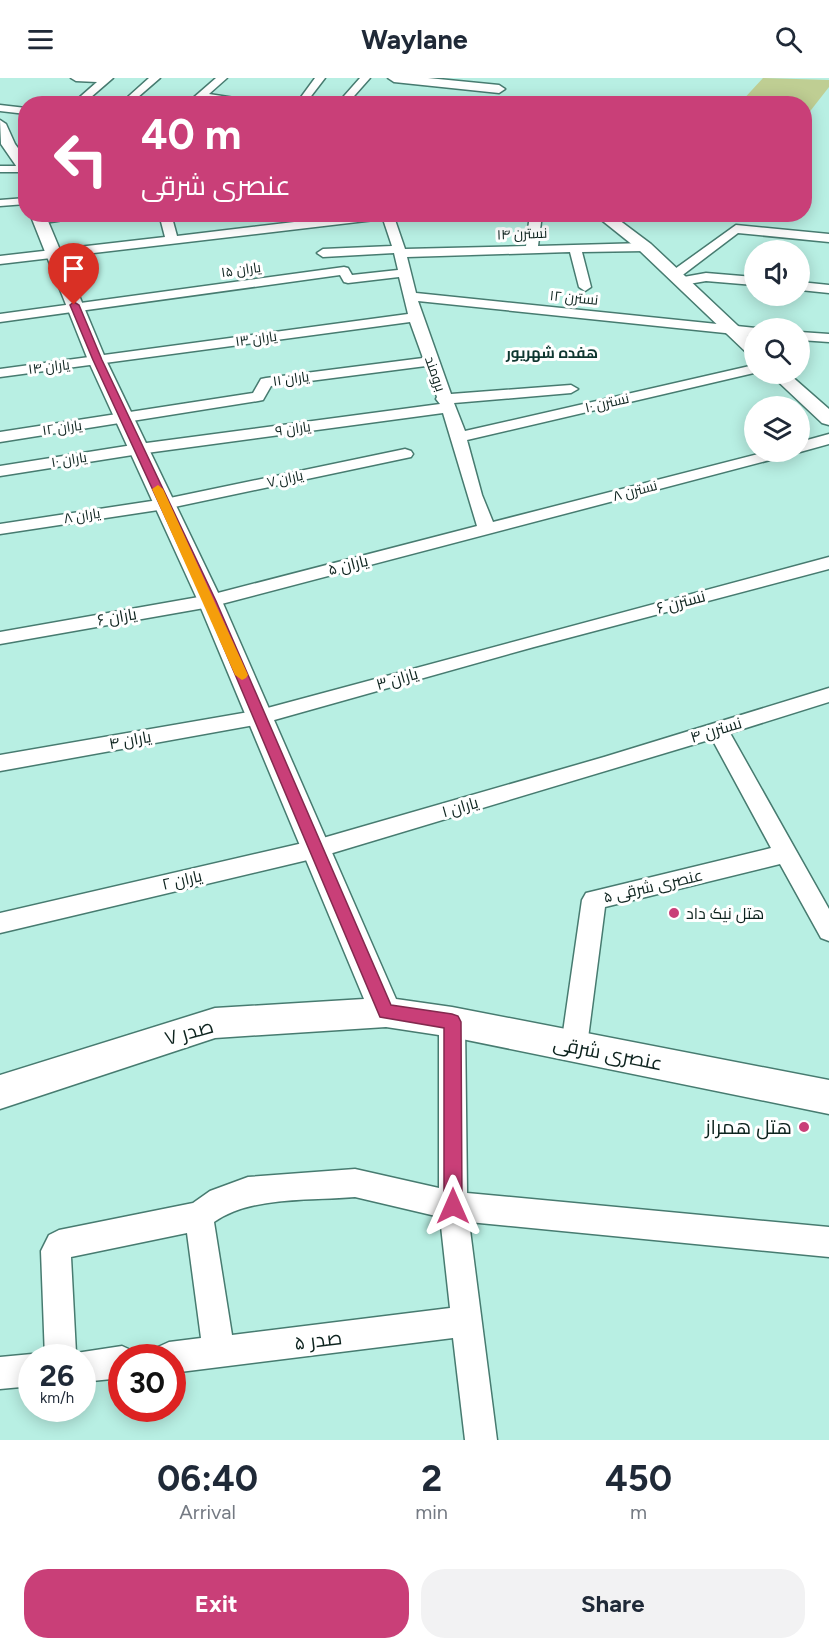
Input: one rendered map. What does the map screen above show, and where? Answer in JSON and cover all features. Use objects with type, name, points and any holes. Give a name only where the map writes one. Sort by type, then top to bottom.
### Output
[{"type":"street","points":[[76,78],[107,79]]},
{"type":"street","points":[[134,96],[155,78]]},
{"type":"street","points":[[201,96],[222,78]]},
{"type":"street","points":[[306,96],[320,78]]},
{"type":"street","points":[[348,96],[365,78]]},
{"type":"street","points":[[394,78],[497,84]]},
{"type":"street","points":[[86,96],[107,79]]},
{"type":"street","points":[[0,108],[18,110]]},
{"type":"street","points":[[0,124],[12,148]]},
{"type":"street","points":[[0,169],[18,170]]},
{"type":"street","points":[[0,203],[18,207]]},
{"type":"street","points":[[39,222],[97,360],[210,601],[386,1012]]},
{"type":"street","points":[[167,222],[172,240]]},
{"type":"street","points":[[0,260],[328,222]]},
{"type":"street","name":"برومند","points":[[390,222],[400,251],[415,317],[459,437],[474,495],[487,530]]},
{"type":"street","points":[[532,249],[535,222]]},
{"type":"street","points":[[612,222],[645,247],[744,340]]},
{"type":"street","points":[[679,278],[736,229],[829,238]]},
{"type":"street","name":"نسترن ۱۴","points":[[323,253],[645,247]]},
{"type":"street","points":[[575,248],[585,287]]},
{"type":"street","name":"یاران ۱۵","points":[[76,308],[344,271],[348,279],[405,273]]},
{"type":"street","points":[[679,278],[706,277],[744,281]]},
{"type":"street","points":[[810,287],[829,289]]},
{"type":"street","name":"نسترن ۱۲","points":[[410,296],[744,331]]},
{"type":"street","points":[[0,318],[76,308]]},
{"type":"street","name":"یاران ۱۳","points":[[97,360],[415,317]]},
{"type":"street","points":[[810,337],[829,338]]},
{"type":"street","name":"یاران ۱۴","points":[[0,373],[97,360]]},
{"type":"street","name":"یاران ۱۱","points":[[124,419],[258,397],[266,382],[430,361]]},
{"type":"street","name":"نسترن ۱۰","points":[[459,437],[744,371]]},
{"type":"street","points":[[790,384],[829,419]]},
{"type":"street","name":"یاران ۹","points":[[139,449],[445,403],[571,389]]},
{"type":"street","name":"یاران ۱۲","points":[[0,437],[124,419]]},
{"type":"street","points":[[810,444],[829,439]]},
{"type":"street","name":"یاران ۱۰","points":[[0,471],[139,449]]},
{"type":"street","name":"یاران ۷","points":[[165,504],[405,454]]},
{"type":"street","name":"نسترن ۸","points":[[487,530],[745,462]]},
{"type":"street","name":"یاران ۸","points":[[0,529],[165,504]]},
{"type":"street","name":"یاران ۵","points":[[210,601],[487,530]]},
{"type":"street","name":"نسترن ۶","points":[[534,640],[829,563]]},
{"type":"street","name":"یاران ۶","points":[[0,638],[210,601]]},
{"type":"street","name":"یاران ۳","points":[[260,717],[534,640]]},
{"type":"street","name":"نسترن ۴","points":[[603,765],[829,695]]},
{"type":"street","name":"یاران ۴","points":[[0,763],[260,717]]},
{"type":"street","points":[[717,729],[785,854],[823,906],[829,931]]},
{"type":"street","name":"یاران ۱","points":[[316,849],[603,765]]},
{"type":"street","name":"یاران ۲","points":[[0,923],[316,849]]},
{"type":"street","name":"عنصری شرقی ۵","points":[[574,1046],[594,900],[785,854]]},
{"type":"street","name":"عنصری شرقی","points":[[386,1012],[452,1022],[829,1097]]},
{"type":"street","name":"صدر ۷","points":[[0,1092],[214,1023],[386,1012]]},
{"type":"street","points":[[452,1022],[453,1206],[481,1440]]},
{"type":"street","points":[[60,1344],[56,1251],[59,1245],[199,1216],[220,1201],[248,1191],[355,1183],[453,1206],[829,1242]]},
{"type":"street","points":[[199,1216],[219,1353]]},
{"type":"street","name":"صدر ۵","points":[[186,1356],[466,1321]]},
{"type":"street","points":[[0,1373],[18,1371]]},
{"type":"green space","points":[[763,78],[829,80],[829,87],[812,109],[812,96],[746,96]]},
{"type":"slow traffic","points":[[158,489],[242,675]]},
{"type":"place","name":"هتل نیک داد","points":[[674,913]]},
{"type":"place","name":"هتل همراز","points":[[804,1127]]},
{"type":"district","name":"هفده شهریور","points":[[552,353]]},
{"type":"route","points":[[74,305],[97,360],[210,601],[386,1012],[452,1022],[453,1206]]}]
